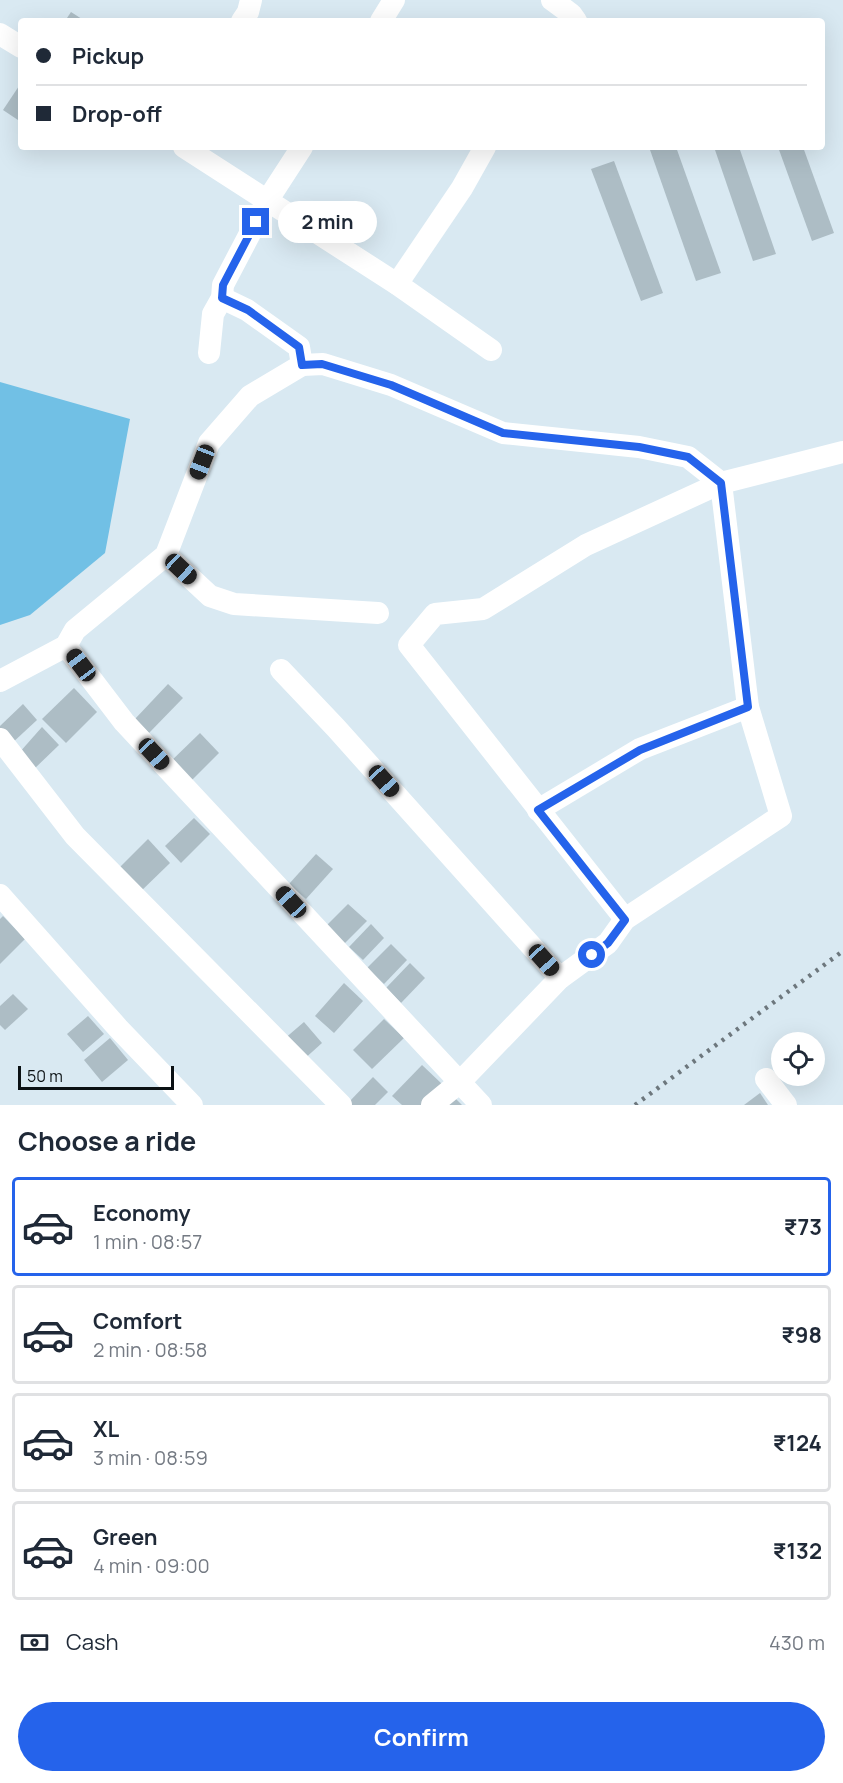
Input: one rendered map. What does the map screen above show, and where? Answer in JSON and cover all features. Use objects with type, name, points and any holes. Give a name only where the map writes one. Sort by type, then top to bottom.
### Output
[{"type":"street","points":[[244,18],[251,0]]},
{"type":"street","points":[[552,0],[573,18]]},
{"type":"street","points":[[0,33],[18,45]]},
{"type":"street","points":[[189,150],[397,284],[491,350]]},
{"type":"street","points":[[209,353],[213,314],[222,298],[223,285],[267,201],[300,150]]},
{"type":"street","points":[[397,284],[462,188],[483,150]]},
{"type":"street","points":[[222,298],[248,310],[299,347],[302,365]]},
{"type":"street","points":[[0,681],[66,646],[75,630],[166,555],[209,443],[250,396],[302,365],[322,364],[391,385],[503,433],[639,447],[688,457],[721,483],[748,707],[781,816],[625,920],[608,943],[560,978],[460,1082],[432,1105]]},
{"type":"street","points":[[625,920],[410,645],[435,614],[483,609],[586,545],[721,483],[843,452]]},
{"type":"street","points":[[166,555],[210,596],[234,604],[378,613]]},
{"type":"street","points":[[66,646],[124,722],[481,1105]]},
{"type":"street","points":[[281,670],[344,736],[560,978]]},
{"type":"street","points":[[538,810],[640,750],[748,707]]},
{"type":"street","points":[[0,739],[75,836],[341,1105]]},
{"type":"street","points":[[0,895],[118,1028],[192,1105]]},
{"type":"street","points":[[766,1078],[786,1105]]},
{"type":"shaded area","points":[[0,382],[130,419],[105,553],[30,615],[0,625]]},
{"type":"building","points":[[71,12],[80,18],[67,18]]},
{"type":"building","points":[[18,88],[18,120],[3,110]]},
{"type":"building","points":[[650,150],[677,150],[721,273],[696,281]]},
{"type":"building","points":[[715,150],[740,150],[776,254],[753,261]]},
{"type":"building","points":[[779,150],[804,150],[834,233],[812,241]]},
{"type":"building","points":[[614,161],[663,293],[641,301],[591,169]]},
{"type":"building","points":[[168,684],[183,698],[149,733],[135,719]]},
{"type":"building","points":[[74,688],[97,712],[66,743],[42,719]]},
{"type":"building","points":[[23,704],[37,720],[10,745],[0,734],[0,726]]},
{"type":"building","points":[[42,727],[59,745],[32,771],[19,753]]},
{"type":"building","points":[[200,733],[219,753],[187,785],[167,765]]},
{"type":"building","points":[[194,818],[210,834],[181,863],[165,846]]},
{"type":"building","points":[[148,839],[170,863],[137,895],[115,872]]},
{"type":"building","points":[[316,854],[333,869],[306,899],[289,884]]},
{"type":"building","points":[[348,904],[367,921],[343,945],[325,927]]},
{"type":"building","points":[[3,916],[25,939],[0,964],[0,919]]},
{"type":"building","points":[[371,924],[384,938],[363,960],[349,947]]},
{"type":"building","points":[[391,944],[407,960],[384,984],[367,968]]},
{"type":"building","points":[[410,963],[425,978],[401,1003],[386,988]]},
{"type":"building","points":[[344,983],[363,1001],[334,1033],[315,1016]]},
{"type":"building","points":[[13,994],[28,1009],[5,1030],[0,1025],[0,1006]]},
{"type":"building","points":[[88,1016],[104,1034],[83,1052],[67,1034]]},
{"type":"building","points":[[384,1019],[404,1038],[372,1069],[353,1050]]},
{"type":"building","points":[[304,1022],[322,1043],[302,1061],[283,1040]]},
{"type":"building","points":[[110,1038],[128,1060],[102,1082],[84,1060]]},
{"type":"building","points":[[422,1065],[442,1084],[422,1105],[402,1105],[392,1096]]},
{"type":"building","points":[[373,1077],[388,1092],[375,1105],[350,1105],[348,1103]]},
{"type":"building","points":[[760,1093],[768,1105],[744,1105]]},
{"type":"building","points":[[455,1098],[462,1105],[448,1105]]},
{"type":"railway","points":[[635,1105],[843,951]]},
{"type":"route","points":[[256,222],[223,285],[222,298],[248,310],[299,347],[302,365],[322,364],[391,385],[503,433],[639,447],[688,457],[721,483],[748,707],[640,750],[538,810],[625,920],[608,943],[592,955]]}]
